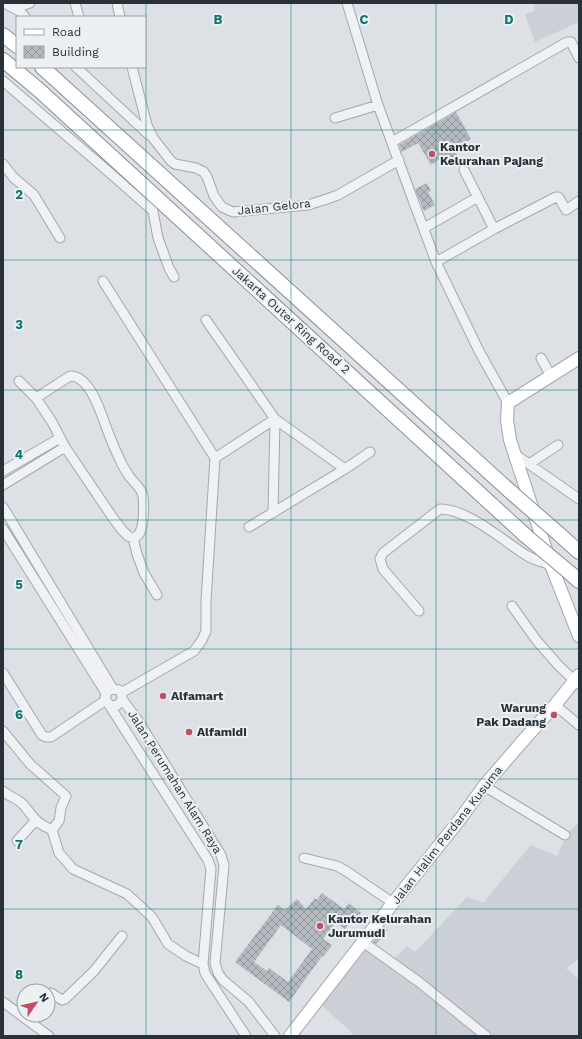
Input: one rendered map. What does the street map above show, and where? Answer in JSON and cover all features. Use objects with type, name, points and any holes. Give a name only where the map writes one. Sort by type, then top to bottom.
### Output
[{"type":"highway","points":[[3,35],[16,45]]},
{"type":"highway","name":"Jakarta Outer Ring Road 2","points":[[3,60],[39,90],[526,536],[575,577]]},
{"type":"highway","name":"Jakarta Outer Ring Road 2","points":[[43,68],[579,552]]},
{"type":"main road","points":[[579,358],[508,403],[507,420],[510,440],[551,565],[579,636]]},
{"type":"main road","name":"Jalan Halim Perdana Kusuma","points":[[290,1036],[461,818],[484,786],[578,680]]},
{"type":"street","points":[[4,3],[21,12],[25,16]]},
{"type":"street","points":[[14,8],[30,3]]},
{"type":"street","points":[[75,3],[79,16]]},
{"type":"street","points":[[116,3],[120,16]]},
{"type":"street","points":[[347,3],[378,105],[436,262],[479,351],[508,403]]},
{"type":"street","points":[[392,142],[567,42],[571,42],[579,58]]},
{"type":"street","points":[[77,68],[153,138]]},
{"type":"street","name":"Jalan Gelora","points":[[132,68],[147,125],[153,138],[175,164],[196,168],[204,172],[214,196],[222,206],[234,212],[308,205],[322,201],[338,194],[398,160]]},
{"type":"street","points":[[3,81],[153,212],[158,238],[169,268],[174,277]]},
{"type":"street","points":[[335,118],[378,105]]},
{"type":"street","points":[[3,164],[13,177],[34,195],[60,238]]},
{"type":"street","points":[[464,170],[494,229]]},
{"type":"street","points":[[424,228],[478,197]]},
{"type":"street","points":[[436,262],[494,229],[556,197],[559,198],[566,210],[579,201]]},
{"type":"street","points":[[3,673],[42,735],[51,737],[113,696],[194,652],[206,631],[206,600],[215,458],[103,281]]},
{"type":"street","points":[[206,320],[275,419],[345,469]]},
{"type":"street","points":[[541,358],[551,376]]},
{"type":"street","points":[[36,398],[70,376],[75,375],[82,380],[91,392],[99,406],[120,462],[129,476],[140,488],[143,496],[142,526],[139,534],[134,538]]},
{"type":"street","points":[[19,381],[36,398],[52,422],[65,447],[122,530],[128,536],[134,538]]},
{"type":"street","points":[[215,458],[275,419]]},
{"type":"street","points":[[273,513],[275,419]]},
{"type":"street","points":[[3,471],[60,438]]},
{"type":"street","points":[[529,464],[558,445]]},
{"type":"street","points":[[3,485],[65,447]]},
{"type":"street","points":[[249,527],[345,469],[370,452]]},
{"type":"street","points":[[516,456],[579,499]]},
{"type":"street","name":"Jalan Perumahan Alam Raya","points":[[3,507],[208,860],[211,869],[203,964],[205,973],[246,1036]]},
{"type":"street","points":[[419,611],[383,569],[380,559],[384,553],[440,509],[448,509],[460,513],[481,524],[527,556],[551,565]]},
{"type":"street","name":"Jalan Perumahan Alam Raya","points":[[3,529],[113,696],[139,722],[221,855],[224,865],[215,963],[218,973],[223,980],[249,1002],[276,1036]]},
{"type":"street","points":[[134,538],[137,554],[144,573],[157,595]]},
{"type":"street","points":[[512,606],[536,641],[558,666],[578,680]]},
{"type":"street","points":[[555,705],[579,725]]},
{"type":"street","points":[[3,731],[30,764],[66,796],[59,821],[52,830]]},
{"type":"street","points":[[484,786],[565,835]]},
{"type":"street","points":[[3,790],[8,796],[19,801],[43,826],[52,830],[59,853],[73,869],[127,894],[152,917],[168,944],[186,956],[203,964]]},
{"type":"street","points":[[17,840],[36,820]]},
{"type":"street","points":[[208,860],[221,855]]},
{"type":"street","points":[[304,858],[337,866],[393,903]]},
{"type":"street","points":[[56,996],[62,1000],[65,999],[94,971],[122,936]]},
{"type":"street","points":[[363,942],[419,982],[486,1036]]},
{"type":"street","points":[[3,1002],[16,1010]]},
{"type":"street","points":[[33,1023],[49,1036]]},
{"type":"shaded area","points":[[534,3],[579,3],[579,22],[535,42],[525,14],[535,11]]},
{"type":"shaded area","points":[[579,822],[579,959],[566,968],[579,979],[579,1036],[355,1036],[322,1005],[366,944],[393,960],[407,946],[415,952],[467,897],[483,903],[531,845],[557,856],[567,834]]},
{"type":"building","points":[[456,112],[471,139],[453,149],[458,156],[450,161],[446,155],[431,165],[418,143],[402,152],[399,145]]},
{"type":"building","points":[[427,183],[431,191],[428,192],[435,205],[424,211],[415,189]]},
{"type":"building","points":[[322,893],[344,909],[349,903],[361,913],[354,922],[352,920],[345,929],[336,922],[323,939],[332,945],[323,957],[322,956],[289,1002],[235,962],[278,905],[285,910],[297,899],[306,909],[315,898],[317,900]],"holes":[[[281,925],[312,949],[288,982],[269,968],[267,971],[254,962]]]},
{"type":"building","points":[[384,926],[388,930],[376,944],[373,942]]},
{"type":"place","name":"Kantor Kelurahan Pajang","points":[[432,154]]},
{"type":"place","name":"Alfamart","points":[[163,696]]},
{"type":"place","name":"Warung Pak Dadang","points":[[554,715]]},
{"type":"place","name":"Alfamidi","points":[[189,732]]},
{"type":"place","name":"Kantor Kelurahan Jurumudi","points":[[320,926]]}]
